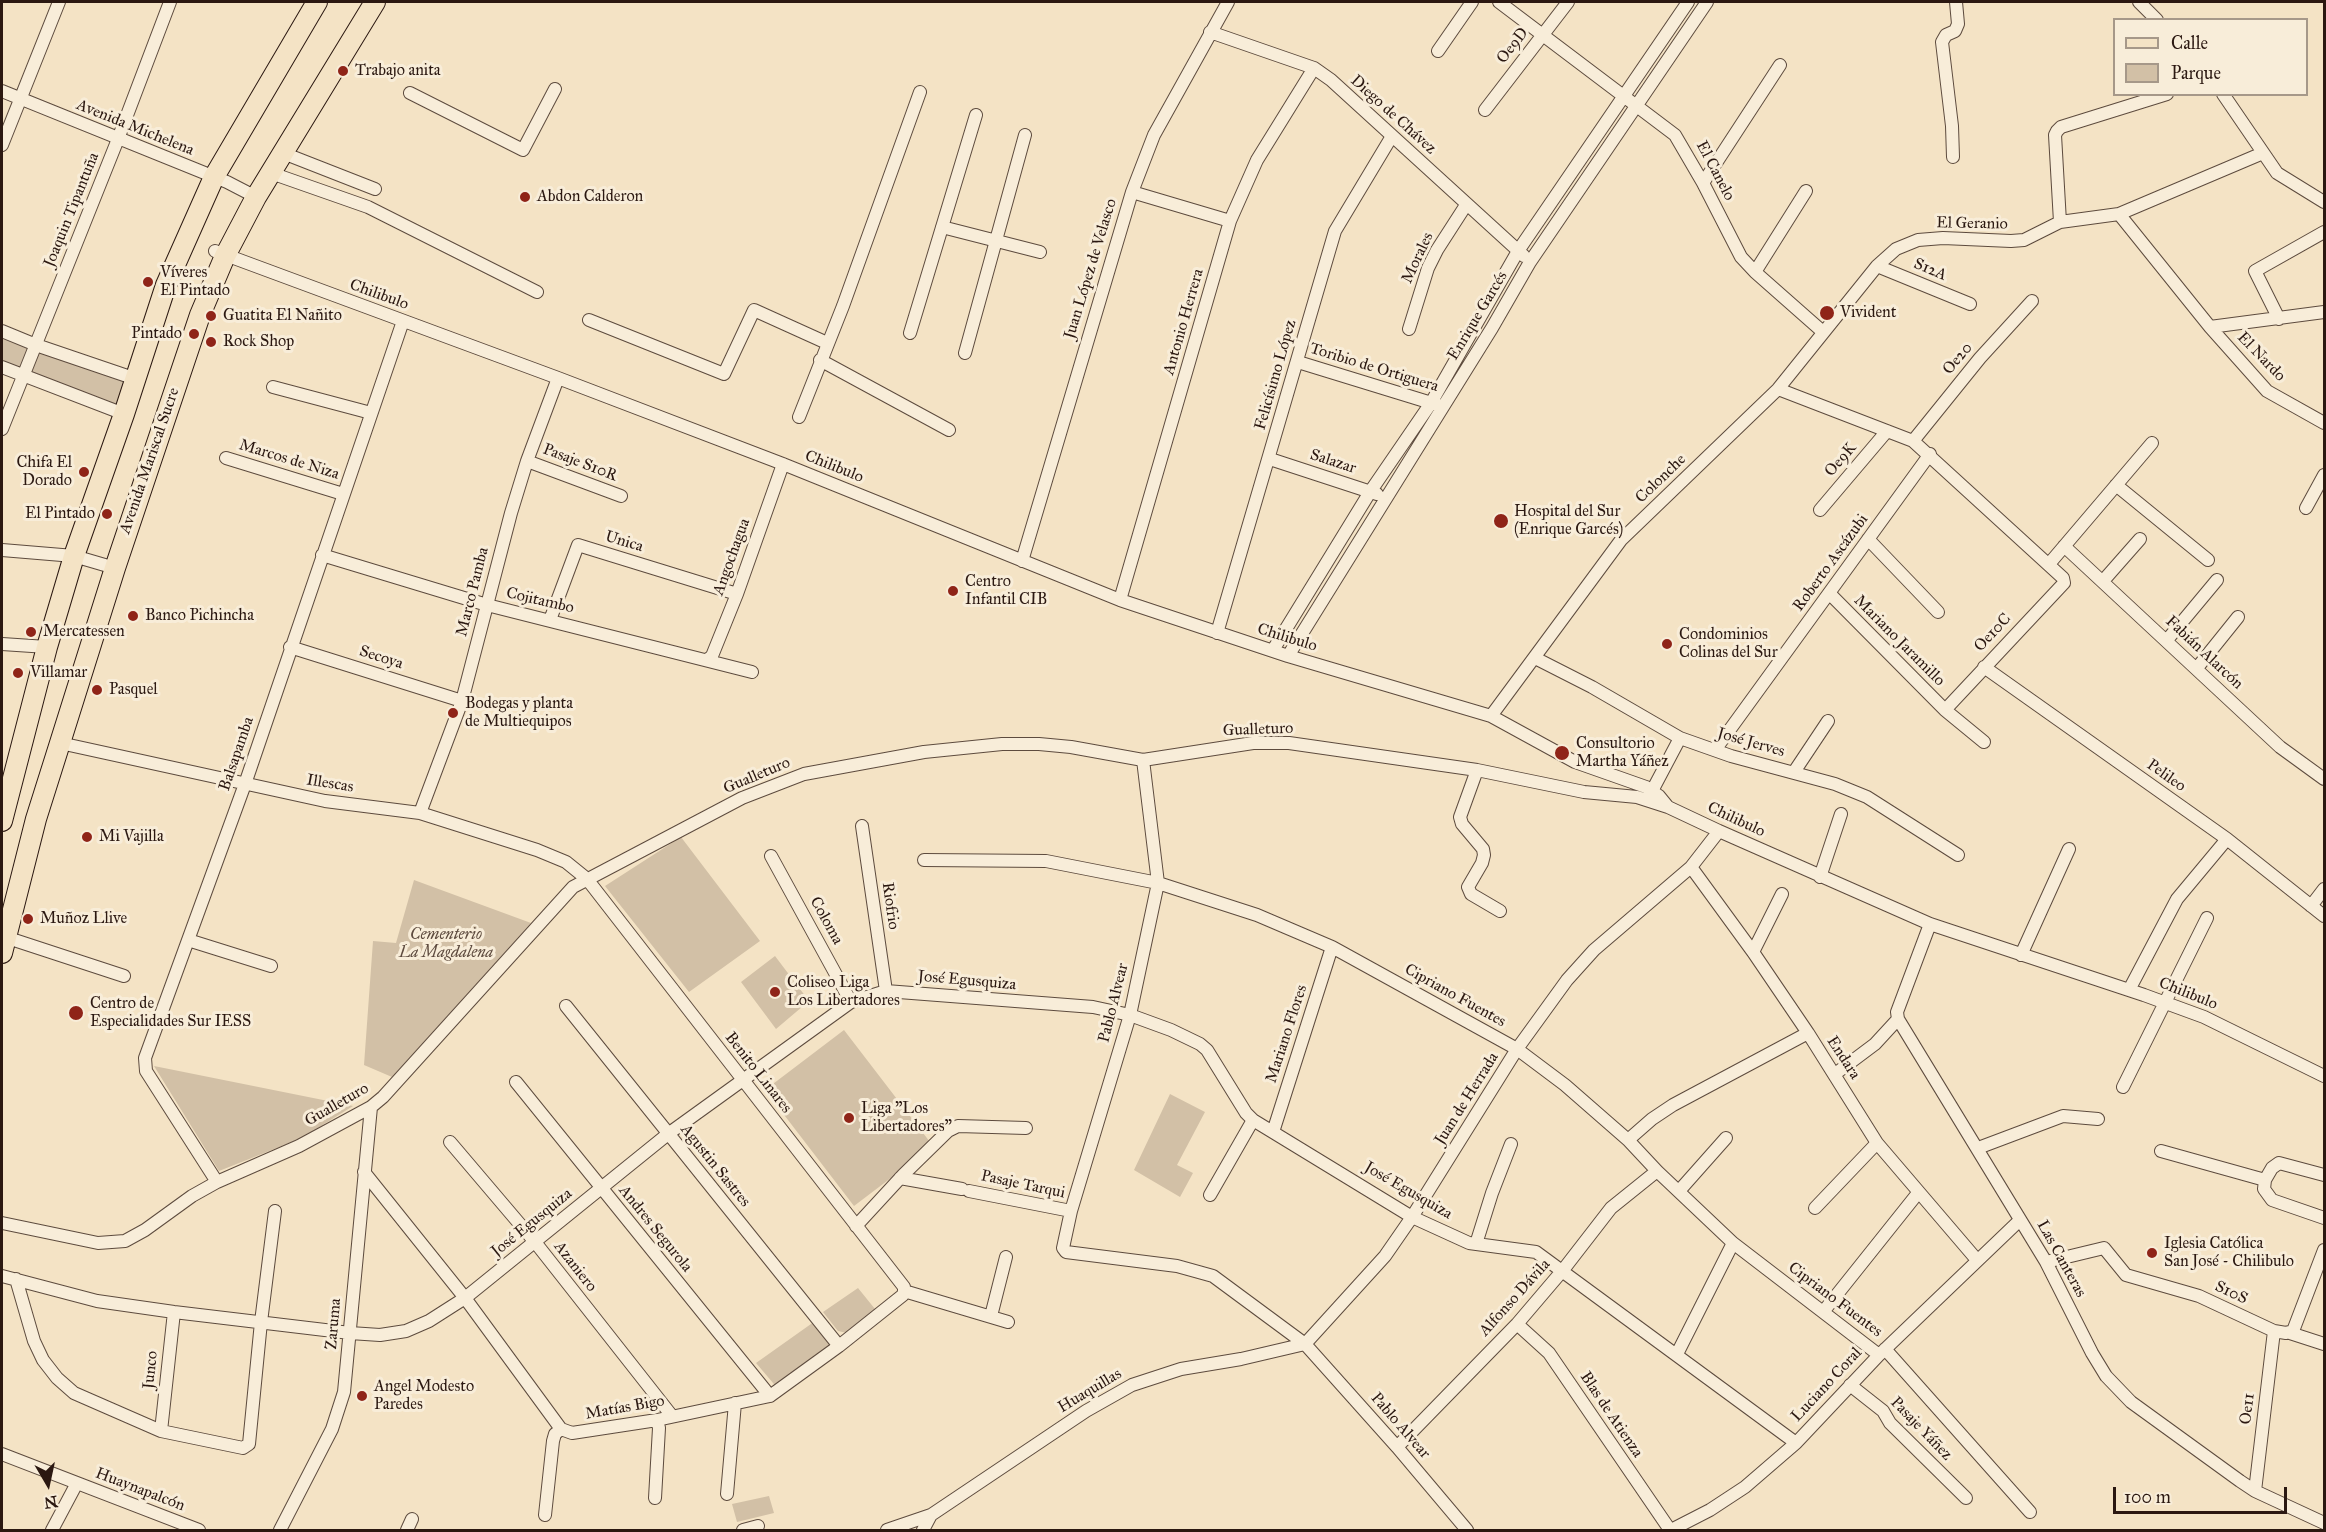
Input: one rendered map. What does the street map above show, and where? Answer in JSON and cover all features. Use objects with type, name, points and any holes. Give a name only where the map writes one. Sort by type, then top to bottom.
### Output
[{"type":"main road","points":[[2,821],[47,647],[74,556],[136,379],[166,285],[214,177],[317,2]]},
{"type":"main road","name":"Avenida Mariscal Sucre","points":[[4,945],[36,819],[115,568],[220,254],[375,2]]},
{"type":"street","points":[[2,145],[59,2]]},
{"type":"street","name":"Joaquin Tipantuña","points":[[2,429],[118,140],[170,2]]},
{"type":"street","name":"Juan López de Velasco","points":[[1022,561],[1132,192],[1154,135],[1228,2]]},
{"type":"street","points":[[1438,51],[1472,2]]},
{"type":"street","name":"El Canelo","points":[[1499,2],[1675,135],[1741,257],[1823,333]]},
{"type":"street","name":"Oe9D","points":[[1485,110],[1568,2]]},
{"type":"street","name":"Enrique Garcés","points":[[1288,656],[1386,496],[1518,251],[1688,2]]},
{"type":"street","name":"Enrique Garcés","points":[[1273,650],[1370,492],[1492,328],[1530,262],[1707,2]]},
{"type":"street","points":[[1953,157],[1952,126],[1942,42],[1946,35],[1955,31],[1958,24],[1956,2]]},
{"type":"street","points":[[2139,2],[2155,18]]},
{"type":"street","name":"Diego de Chávez","points":[[1210,32],[1314,68],[1530,262]]},
{"type":"street","points":[[1703,183],[1780,65]]},
{"type":"street","name":"Antonio Herrera","points":[[1120,600],[1230,221],[1257,160],[1314,68]]},
{"type":"street","points":[[410,93],[523,150],[555,89]]},
{"type":"street","name":"Avenida Michelena","points":[[2,92],[214,177],[256,197]]},
{"type":"street","points":[[799,417],[843,306],[920,92]]},
{"type":"street","points":[[2060,222],[2055,135],[2057,130],[2162,96]]},
{"type":"street","points":[[2224,96],[2283,178],[2325,202]]},
{"type":"street","points":[[910,333],[976,115]]},
{"type":"street","points":[[965,353],[1024,135]]},
{"type":"street","name":"Felicísimo López","points":[[1217,633],[1270,459],[1335,231],[1392,136]]},
{"type":"street","points":[[283,153],[375,189]]},
{"type":"street","name":"El Geranio","points":[[1823,333],[1878,266],[1896,249],[1918,240],[1943,238],[2024,240],[2060,222],[2119,214],[2263,153]]},
{"type":"street","points":[[271,173],[368,207],[537,292]]},
{"type":"street","points":[[1755,272],[1806,190]]},
{"type":"street","points":[[1132,192],[1230,221]]},
{"type":"street","name":"Morales","points":[[1409,329],[1428,268],[1466,205]]},
{"type":"street","points":[[2119,214],[2210,327],[2325,312]]},
{"type":"street","points":[[942,228],[1040,252]]},
{"type":"street","points":[[2279,319],[2255,271],[2325,232]]},
{"type":"street","name":"Chilibulo","points":[[220,254],[558,378],[783,464],[1120,600],[1288,656],[1491,716],[1575,762],[1652,791],[1668,807],[1820,877],[1929,924],[2204,1017],[2325,1076]]},
{"type":"street","name":"S12A","points":[[1878,266],[1970,304]]},
{"type":"street","name":"Oe20","points":[[1913,441],[1980,358],[2032,301]]},
{"type":"street","points":[[589,320],[724,374],[754,310],[827,343]]},
{"type":"street","name":"Balsapamba","points":[[217,1182],[146,1071],[145,1058],[245,784],[403,321]]},
{"type":"street","name":"El Nardo","points":[[2210,327],[2267,391],[2325,423]]},
{"type":"street","points":[[2,331],[136,379]]},
{"type":"street","name":"Colonche","points":[[1491,716],[1621,540],[1778,389],[1823,333]]},
{"type":"street","points":[[820,360],[949,430]]},
{"type":"street","name":"Toribio de Ortiguera","points":[[1298,362],[1436,405]]},
{"type":"street","points":[[2,367],[124,414]]},
{"type":"street","name":"Marco Pamba","points":[[420,813],[462,701],[511,513],[527,461],[558,378]]},
{"type":"street","points":[[273,387],[371,413]]},
{"type":"street","points":[[1778,389],[1913,441],[2049,564],[2152,443]]},
{"type":"street","name":"Oe9K","points":[[1820,510],[1887,431]]},
{"type":"street","name":"Roberto Ascázubi","points":[[1715,750],[1930,454]]},
{"type":"street","name":"Marcos de Niza","points":[[226,458],[343,494]]},
{"type":"street","name":"Salazar","points":[[1270,459],[1386,496]]},
{"type":"street","name":"Pasaje S10R","points":[[527,461],[621,496]]},
{"type":"street","name":"Angochagua","points":[[708,659],[712,656],[737,594],[783,464]]},
{"type":"street","points":[[2306,508],[2325,475]]},
{"type":"street","points":[[2116,484],[2208,560]]},
{"type":"street","points":[[1868,539],[1938,612]]},
{"type":"street","points":[[2103,581],[2140,539]]},
{"type":"street","name":"Unica","points":[[550,620],[578,545],[737,594]]},
{"type":"street","name":"Fabián Alarcón","points":[[2064,546],[2280,747],[2325,779]]},
{"type":"street","points":[[2,550],[74,556],[115,568]]},
{"type":"street","name":"Cojitambo","points":[[322,555],[487,605],[702,660],[708,659],[752,672]]},
{"type":"street","name":"Oe10C","points":[[1945,710],[2064,583],[2063,578],[2049,564]]},
{"type":"street","points":[[2167,640],[2217,580]]},
{"type":"street","name":"Mariano Jaramillo","points":[[1830,594],[1945,710],[1984,741]]},
{"type":"street","points":[[2197,668],[2238,617]]},
{"type":"street","points":[[2,644],[47,647]]},
{"type":"street","name":"Secoya","points":[[290,647],[462,701]]},
{"type":"street","name":"José Jerves","points":[[1535,658],[1610,696],[1680,738],[1835,784],[1867,797],[1958,855]]},
{"type":"street","name":"Pelileo","points":[[1984,667],[2227,839],[2325,916]]},
{"type":"street","points":[[1794,772],[1828,721]]},
{"type":"street","points":[[1652,791],[1680,738]]},
{"type":"street","name":"Illescas","points":[[60,743],[325,801],[420,813],[537,850],[566,862],[587,879]]},
{"type":"street","name":"Gualleturo","points":[[2,1223],[98,1243],[112,1244],[125,1241],[217,1182],[299,1146],[371,1107],[573,887],[742,798],[804,774],[924,752],[1002,744],[1071,747],[1143,760],[1253,743],[1288,743],[1477,770],[1584,792],[1636,798],[1668,807]]},
{"type":"street","name":"Pablo Alvear","points":[[1143,760],[1158,883],[1130,1015],[1062,1248],[1066,1252],[1177,1266],[1214,1276],[1305,1344],[1467,1530]]},
{"type":"street","points":[[1477,770],[1460,816],[1462,824],[1483,849],[1484,855],[1468,887],[1470,894],[1500,911]]},
{"type":"street","points":[[1820,877],[1841,814]]},
{"type":"street","name":"Riofrio","points":[[862,826],[886,991]]},
{"type":"street","name":"Juan de Herrada","points":[[1305,1344],[1385,1256],[1517,1049],[1567,980],[1594,950],[1691,867],[1719,831]]},
{"type":"street","points":[[2129,990],[2177,899],[2227,839]]},
{"type":"street","points":[[2021,955],[2069,849]]},
{"type":"street","name":"Coloma","points":[[771,856],[851,1002]]},
{"type":"street","name":"Cipriano Fuentes","points":[[924,860],[1046,861],[1158,883],[1257,915],[1332,947],[1517,1049],[1565,1084],[1628,1140],[1657,1171],[1733,1242],[1823,1312],[1882,1352],[2030,1512]]},
{"type":"street","name":"Endara","points":[[1691,867],[1808,1033],[1877,1143],[1977,1260]]},
{"type":"street","name":"Benito Linares","points":[[587,879],[904,1289]]},
{"type":"street","points":[[2311,906],[2325,889]]},
{"type":"street","points":[[1753,952],[1782,894]]},
{"type":"street","points":[[2122,1086],[2207,918]]},
{"type":"street","points":[[1835,1074],[1875,1044],[1898,1019],[1897,1012],[1929,924]]},
{"type":"street","points":[[188,940],[271,966]]},
{"type":"street","points":[[4,945],[124,976]]},
{"type":"street","name":"Mariano Flores","points":[[1273,1132],[1332,947]]},
{"type":"street","name":"José Egusquiza","points":[[2,1276],[97,1301],[174,1312],[350,1333],[380,1335],[406,1331],[429,1321],[465,1298],[668,1134],[851,1002],[886,991],[1093,1007],[1130,1015],[1171,1030],[1207,1050],[1246,1113],[1253,1119],[1412,1217],[1476,1244],[1532,1250],[1563,1270],[1796,1443]]},
{"type":"street","name":"Agustin Sastres","points":[[566,1006],[839,1346]]},
{"type":"street","name":"Las Canteras","points":[[1898,1019],[2046,1262],[2092,1353],[2117,1389],[2131,1402],[2255,1491],[2325,1523]]},
{"type":"street","points":[[1628,1140],[1652,1119],[1673,1105],[1808,1033]]},
{"type":"street","name":"Andres Segurola","points":[[516,1082],[770,1396]]},
{"type":"street","name":"Zaruma","points":[[280,1530],[340,1410],[344,1392],[371,1107]]},
{"type":"street","points":[[1978,1149],[2063,1116],[2098,1119]]},
{"type":"street","points":[[1210,1196],[1253,1119]]},
{"type":"street","points":[[856,1226],[948,1131],[958,1126],[1026,1128]]},
{"type":"street","points":[[1679,1191],[1726,1138]]},
{"type":"street","name":"Azaniero","points":[[450,1143],[535,1242],[672,1416]]},
{"type":"street","points":[[1815,1208],[1877,1143]]},
{"type":"street","points":[[1476,1244],[1511,1144]]},
{"type":"street","points":[[2161,1151],[2265,1180]]},
{"type":"street","points":[[2325,1175],[2279,1163],[2274,1166],[2265,1180],[2265,1192],[2272,1200],[2325,1218]]},
{"type":"street","name":"Alfonso Dávila","points":[[1397,1447],[1517,1324],[1611,1208],[1657,1171]]},
{"type":"street","points":[[364,1172],[465,1298],[561,1429],[555,1434],[553,1441],[545,1515]]},
{"type":"street","name":"Pasaje Tarqui","points":[[900,1178],[1071,1211]]},
{"type":"street","points":[[1823,1312],[1918,1193]]},
{"type":"street","points":[[16,1279],[34,1341],[43,1360],[57,1378],[74,1393],[161,1431],[247,1447],[275,1211]]},
{"type":"street","name":"Luciano Coral","points":[[1671,1530],[1710,1510],[1745,1487],[1796,1443],[1882,1352],[2020,1220]]},
{"type":"street","points":[[1677,1354],[1733,1242]]},
{"type":"street","name":"S10S","points":[[2046,1262],[2104,1248],[2126,1275],[2199,1296],[2274,1331],[2290,1333],[2325,1344]]},
{"type":"street","points":[[2290,1333],[2293,1331],[2325,1250]]},
{"type":"street","points":[[991,1316],[1006,1257]]},
{"type":"street","points":[[904,1289],[1008,1322]]},
{"type":"street","name":"Matías Bigo","points":[[561,1429],[572,1433],[583,1433],[770,1396],[839,1346],[903,1295],[904,1289]]},
{"type":"street","name":"Junco","points":[[161,1431],[174,1312]]},
{"type":"street","name":"Blas de Atienza","points":[[1517,1324],[1549,1353],[1671,1530]]},
{"type":"street","name":"Oe11","points":[[2255,1491],[2274,1331]]},
{"type":"street","name":"Huaquillas","points":[[923,1530],[931,1515],[1086,1411],[1132,1385],[1181,1369],[1305,1344]]},
{"type":"street","name":"Pasaje Yáñez","points":[[1850,1385],[1882,1411],[1890,1423],[1966,1498]]},
{"type":"street","points":[[727,1494],[735,1403]]},
{"type":"street","points":[[655,1498],[657,1420]]},
{"type":"street","name":"Huaynapalcón","points":[[2,1454],[200,1530]]},
{"type":"street","points":[[51,1530],[77,1483]]},
{"type":"street","points":[[887,1530],[931,1515]]},
{"type":"street","points":[[743,1530],[758,1526]]},
{"type":"green space","points":[[2,331],[136,379],[124,414],[2,367]]},
{"type":"green space","points":[[681,837],[760,941],[689,992],[605,886]]},
{"type":"green space","name":"Cementerio La Magdalena","points":[[414,880],[531,923],[392,1077],[364,1065],[373,941],[396,943]]},
{"type":"green space","name":"Coliseo Liga Los Libertadores","points":[[775,956],[809,1001],[776,1029],[741,982]]},
{"type":"green space","name":"Liga \"Los Libertadores\"","points":[[844,1030],[933,1146],[854,1206],[765,1090]]},
{"type":"green space","points":[[154,1066],[353,1106],[302,1138],[219,1171]]},
{"type":"green space","points":[[1170,1094],[1205,1112],[1177,1165],[1193,1173],[1180,1197],[1134,1170]]},
{"type":"green space","points":[[858,1288],[875,1309],[847,1333],[838,1331],[823,1312]]},
{"type":"green space","points":[[818,1319],[836,1348],[779,1390],[756,1363]]},
{"type":"green space","points":[[769,1496],[774,1513],[737,1522],[732,1504]]},
{"type":"place","name":"Trabajo anita","points":[[343,71]]},
{"type":"place","name":"Abdon Calderon","points":[[525,197]]},
{"type":"place","name":"Víveres El Pintado","points":[[148,282]]},
{"type":"place","name":"Vivident","points":[[1827,313]]},
{"type":"place","name":"Guatita El Nañito","points":[[211,316]]},
{"type":"place","name":"Pintado","points":[[194,334]]},
{"type":"place","name":"Rock Shop","points":[[211,342]]},
{"type":"place","name":"Chifa El Dorado","points":[[84,472]]},
{"type":"place","name":"El Pintado","points":[[107,514]]},
{"type":"place","name":"Hospital del Sur (Enrique Garcés)","points":[[1501,521]]},
{"type":"place","name":"Centro Infantil CIB","points":[[953,591]]},
{"type":"place","name":"Banco Pichincha","points":[[133,616]]},
{"type":"place","name":"Mercatessen","points":[[31,632]]},
{"type":"place","name":"Condominios Colinas del Sur","points":[[1667,644]]},
{"type":"place","name":"Villamar","points":[[18,673]]},
{"type":"place","name":"Pasquel","points":[[97,690]]},
{"type":"place","name":"Bodegas y planta de Multiequipos","points":[[453,713]]},
{"type":"place","name":"Consultorio Martha Yáñez","points":[[1562,753]]},
{"type":"place","name":"Mi Vajilla","points":[[87,837]]},
{"type":"place","name":"Muñoz Llive","points":[[28,919]]},
{"type":"place","name":"Coliseo Liga Los Libertadores","points":[[775,992]]},
{"type":"place","name":"Centro de Especialidades Sur IESS","points":[[76,1013]]},
{"type":"place","name":"Liga \"Los Libertadores\"","points":[[849,1118]]},
{"type":"place","name":"Iglesia Católica San José - Chilibulo","points":[[2152,1253]]},
{"type":"place","name":"Angel Modesto Paredes","points":[[362,1396]]}]
